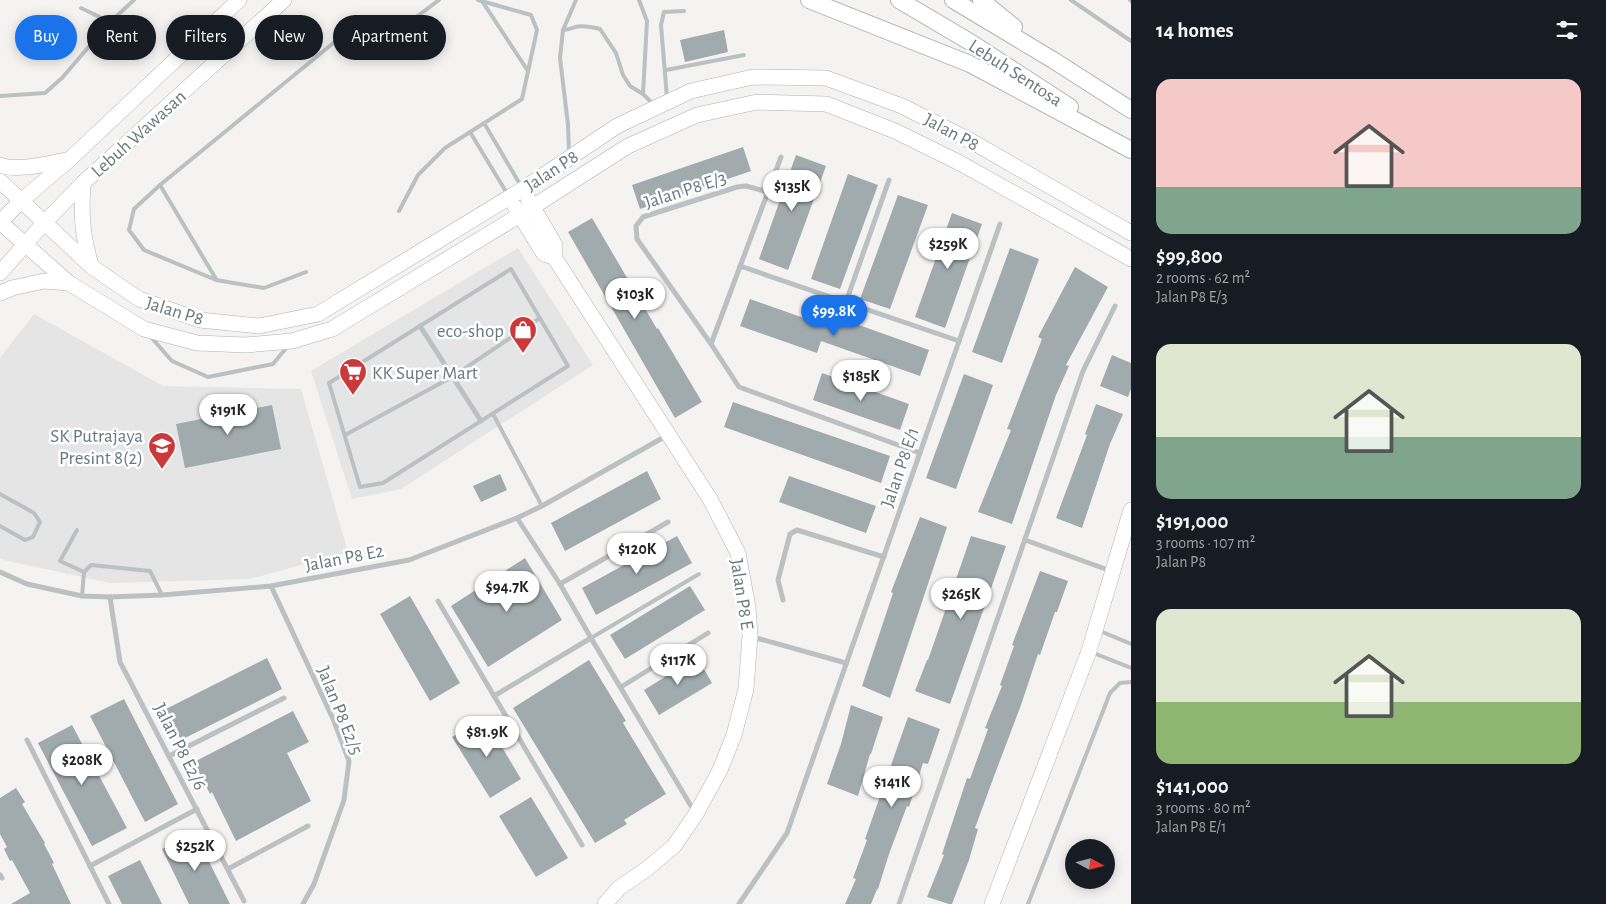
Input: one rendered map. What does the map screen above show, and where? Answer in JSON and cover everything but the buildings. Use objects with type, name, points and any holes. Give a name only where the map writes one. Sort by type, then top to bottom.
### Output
[{"type":"main road","points":[[809,0],[970,64],[1131,149]]},
{"type":"main road","name":"Lebuh Sentosa","points":[[899,0],[970,42],[1131,149]]},
{"type":"main road","name":"Lebuh Sentosa","points":[[953,0],[1053,60],[1131,110]]},
{"type":"main road","points":[[981,0],[1053,60]]},
{"type":"street","name":"Lebuh Wawasan","points":[[0,222],[239,0]]},
{"type":"street","name":"Lebuh Wawasan","points":[[0,273],[44,223],[83,183],[284,0]]},
{"type":"street","name":"Jalan P8","points":[[0,180],[92,267],[139,299],[200,320],[259,326],[318,314],[523,189],[617,126],[691,91],[753,77],[826,78],[902,106],[971,141],[1131,233]]},
{"type":"street","name":"Jalan P8","points":[[0,222],[69,283],[144,329],[197,343],[246,345],[292,341],[332,329],[527,211],[628,146],[697,115],[757,102],[826,104],[895,131],[960,163],[1131,259]]},
{"type":"street","points":[[712,344],[781,157]]},
{"type":"street","points":[[0,165],[7,168],[23,167],[70,159]]},
{"type":"street","points":[[846,302],[889,180]]},
{"type":"street","points":[[83,183],[81,216],[84,242],[92,267]]},
{"type":"street","name":"Jalan P8 E/3","points":[[768,192],[746,186],[737,187],[643,217],[636,226],[638,239],[712,344],[739,387],[920,453]]},
{"type":"street","points":[[523,189],[527,211]]},
{"type":"street","points":[[509,197],[527,211]]},
{"type":"street","name":"Jalan P8 E","points":[[527,211],[544,254],[554,257],[710,499],[738,553],[748,607],[750,636],[746,689],[734,735],[720,770],[696,814],[674,846],[648,868],[619,888],[605,904]]},
{"type":"street","name":"Jalan P8 E/1","points":[[739,904],[787,832],[839,689],[846,663],[1000,224]]},
{"type":"street","points":[[740,266],[959,341]]},
{"type":"street","points":[[0,293],[12,288],[44,281],[69,283]]},
{"type":"street","points":[[899,904],[1083,371],[1114,306]]},
{"type":"street","points":[[420,326],[481,422]]},
{"type":"street","name":"Jalan P8 E2","points":[[0,572],[27,584],[82,596],[110,597],[162,595],[271,586],[409,560],[517,518],[542,506],[669,434]]},
{"type":"street","points":[[992,904],[1089,651],[1131,510]]},
{"type":"street","points":[[517,518],[560,584],[696,814]]},
{"type":"street","points":[[560,584],[668,522]]},
{"type":"street","points":[[782,600],[778,580],[790,534],[796,530],[884,557]]},
{"type":"street","points":[[1025,540],[1112,571]]},
{"type":"street","name":"Jalan P8 E2/5","points":[[271,586],[334,721],[349,761],[344,800],[314,884],[303,904]]},
{"type":"street","name":"Jalan P8 E2/6","points":[[110,597],[120,662],[244,901]]},
{"type":"street","points":[[438,601],[582,844]]},
{"type":"street","points":[[621,687],[708,633]]},
{"type":"street","points":[[750,636],[846,663]]},
{"type":"street","points":[[494,696],[591,638]]},
{"type":"street","points":[[169,756],[284,698]]},
{"type":"street","points":[[27,740],[109,904]]},
{"type":"street","points":[[90,866],[197,809]]},
{"type":"street","points":[[228,869],[308,826]]},
{"type":"lane","points":[[118,15],[134,0]]},
{"type":"lane","points":[[306,272],[264,288],[216,280],[144,250],[129,230],[134,209],[160,185],[348,31],[394,34],[439,0]]},
{"type":"lane","points":[[399,211],[418,175],[445,148],[522,99],[536,30],[530,15],[478,0]]},
{"type":"lane","points":[[569,159],[568,125],[560,58],[563,30],[576,0]]},
{"type":"lane","points":[[639,0],[647,20],[643,94]]},
{"type":"lane","points":[[1071,0],[1131,41]]},
{"type":"lane","points":[[482,1],[528,71]]},
{"type":"lane","points":[[81,8],[96,15]]},
{"type":"lane","points":[[563,30],[591,26],[600,29],[616,53],[623,75],[630,86],[662,105],[666,70],[661,25],[664,12],[684,11]]},
{"type":"lane","points":[[0,96],[45,93],[62,78],[87,49]]},
{"type":"lane","points":[[666,70],[744,55]]},
{"type":"lane","points":[[484,123],[523,189]]},
{"type":"lane","points":[[470,132],[509,197]]},
{"type":"lane","points":[[160,185],[216,280]]},
{"type":"lane","points":[[511,270],[568,366],[383,483],[360,486],[329,383],[420,326],[511,270]]},
{"type":"lane","points":[[344,435],[452,377],[540,318]]},
{"type":"lane","points":[[144,329],[172,361],[208,376],[273,364],[292,341]]},
{"type":"lane","points":[[493,414],[542,506]]},
{"type":"lane","points":[[0,494],[34,513],[40,522],[33,537],[25,540],[0,526]]},
{"type":"lane","points":[[77,530],[60,561],[84,572]]},
{"type":"lane","points":[[82,596],[84,572],[91,565],[150,571],[162,595]]},
{"type":"lane","points":[[591,638],[699,574]]},
{"type":"lane","points":[[1095,630],[1131,644]]},
{"type":"lane","points":[[1089,651],[1131,668]]},
{"type":"lane","points":[[1028,904],[1110,692],[1120,683],[1131,682]]},
{"type":"shaded area","points":[[518,248],[593,365],[401,489],[352,499],[311,371]]},
{"type":"shaded area","name":"SK Putrajaya Presint 8(2)","points":[[34,314],[163,386],[301,389],[348,552],[250,579],[110,583],[0,558],[0,358]]},
{"type":"place","name":"eco-shop","points":[[523,354]]},
{"type":"place","name":"KK Super Mart","points":[[353,396]]},
{"type":"place","name":"SK Putrajaya Presint 8(2)","points":[[162,470]]}]
